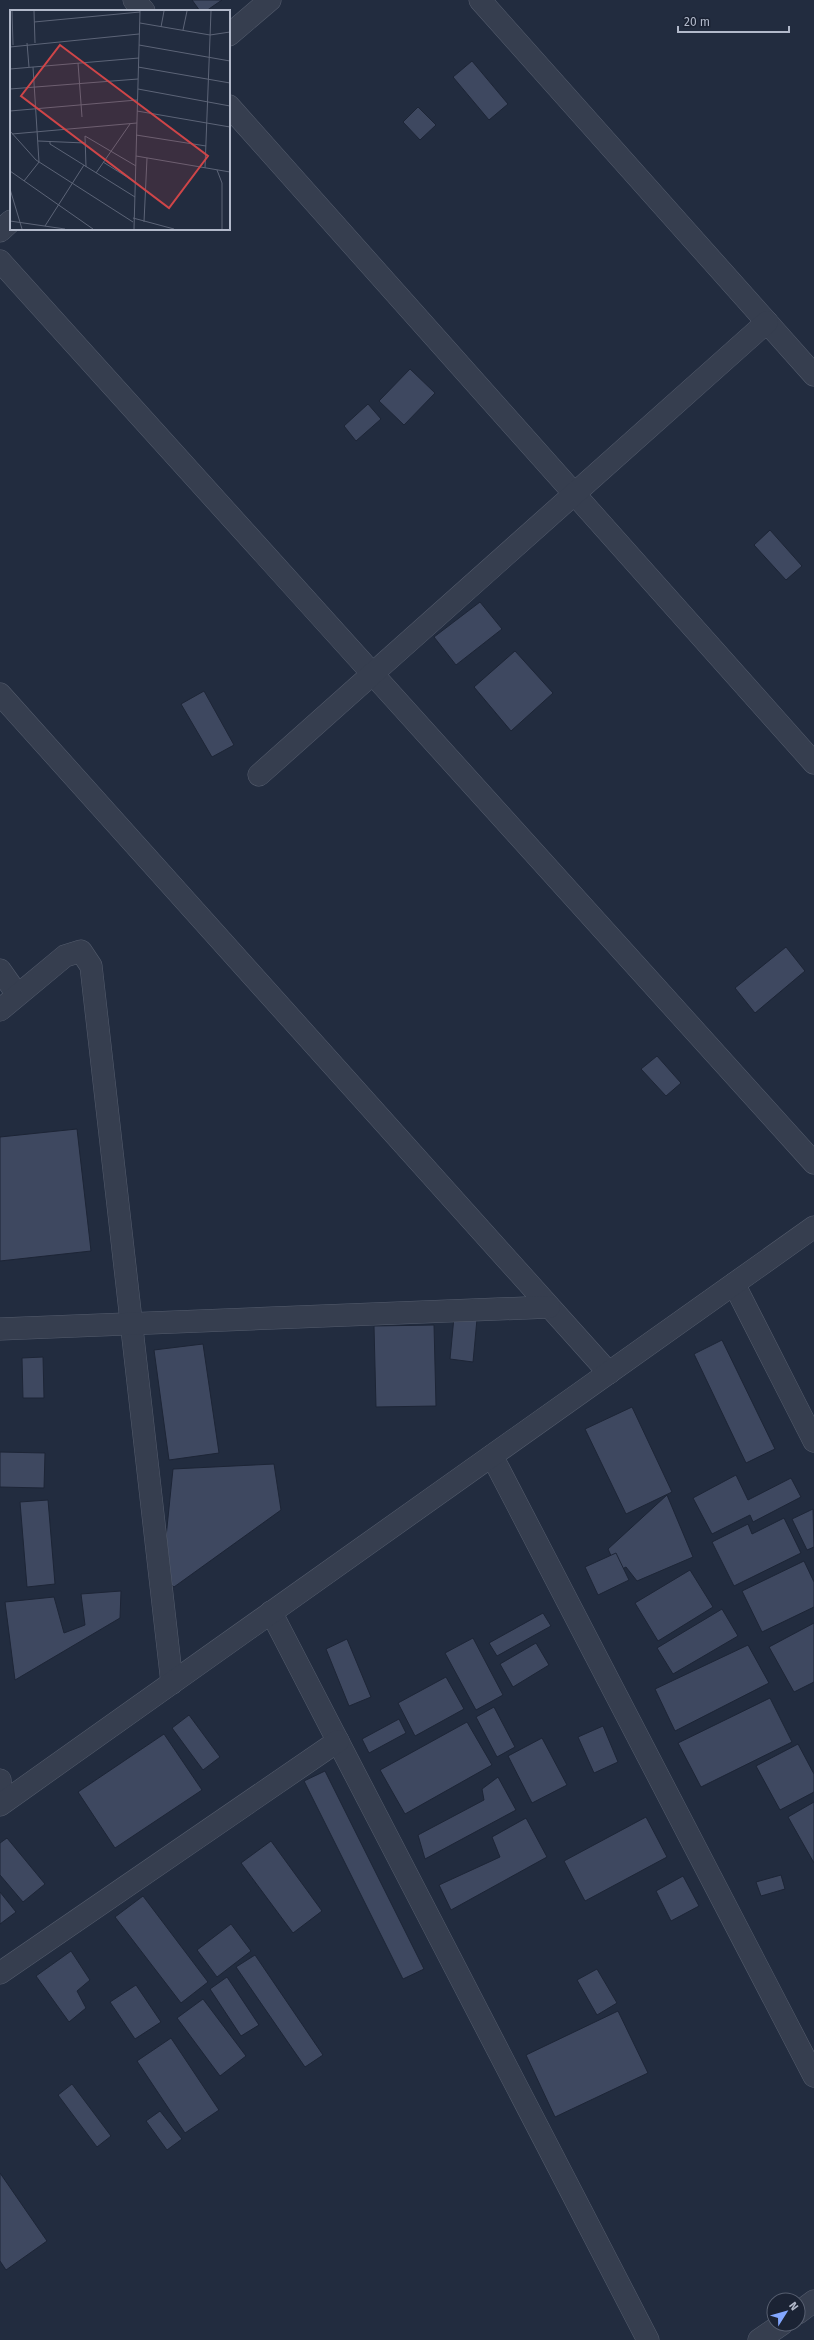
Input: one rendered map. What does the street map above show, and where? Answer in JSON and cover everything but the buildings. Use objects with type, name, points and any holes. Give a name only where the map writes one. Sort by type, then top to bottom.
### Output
[{"type":"street","points":[[134,0],[143,10]]},
{"type":"street","points":[[230,34],[270,0]]},
{"type":"street","points":[[480,0],[814,375]]},
{"type":"street","points":[[230,107],[814,763]]},
{"type":"street","points":[[0,231],[10,223]]},
{"type":"street","points":[[0,261],[814,1163]]},
{"type":"street","points":[[259,775],[767,322]]},
{"type":"street","points":[[0,694],[608,1373]]},
{"type":"street","points":[[0,1010],[17,994],[65,956],[81,951],[92,966],[172,1683]]},
{"type":"street","points":[[0,970],[17,994]]},
{"type":"street","points":[[1,1804],[814,1227]]},
{"type":"street","points":[[734,1284],[814,1441]]},
{"type":"street","points":[[0,1329],[549,1307]]},
{"type":"street","points":[[492,1456],[814,2076]]},
{"type":"street","points":[[271,1612],[648,2340]]},
{"type":"street","points":[[0,1973],[338,1741]]},
{"type":"street","points":[[0,1780],[1,1804]]},
{"type":"street","points":[[758,2340],[770,2332]]}]
